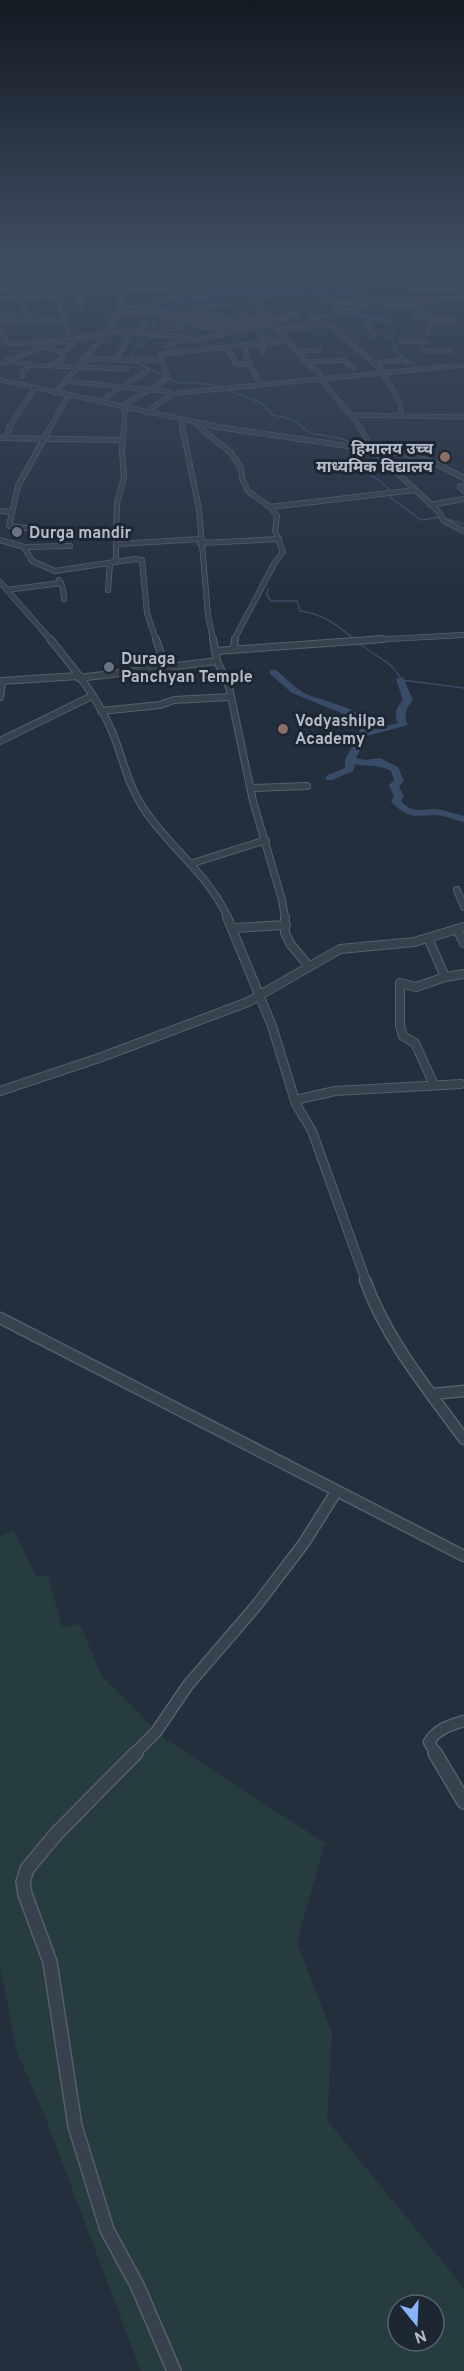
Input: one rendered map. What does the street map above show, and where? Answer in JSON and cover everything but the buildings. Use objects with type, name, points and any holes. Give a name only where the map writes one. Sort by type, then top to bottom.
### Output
[{"type":"street","points":[[55,393],[71,374]]},
{"type":"street","points":[[99,402],[143,374]]},
{"type":"street","points":[[123,408],[165,379],[164,374]]},
{"type":"street","points":[[255,374],[261,385]]},
{"type":"street","points":[[318,374],[351,415],[374,451],[430,505],[444,522],[464,531]]},
{"type":"street","points":[[147,413],[162,400],[178,393],[378,374]]},
{"type":"street","points":[[384,374],[401,405],[400,416]]},
{"type":"street","points":[[0,380],[195,423],[422,458],[464,478]]},
{"type":"street","points":[[65,381],[171,392]]},
{"type":"street","points":[[35,389],[11,422],[3,438],[123,440]]},
{"type":"street","points":[[68,396],[18,486],[9,526],[64,532],[73,536],[116,537]]},
{"type":"street","points":[[108,590],[118,544],[116,537],[117,503],[124,478],[123,440],[127,415],[123,408]]},
{"type":"street","points":[[351,415],[464,417]]},
{"type":"street","points":[[181,420],[199,509],[208,615],[217,661],[229,687],[253,801],[266,840],[286,925],[285,933],[291,945],[309,966]]},
{"type":"street","points":[[195,423],[230,452],[241,468],[242,478],[249,491],[270,507],[278,520],[276,531],[283,552],[275,562],[234,640],[234,648]]},
{"type":"street","points":[[464,485],[460,487],[464,491]]},
{"type":"street","points":[[270,507],[415,490]]},
{"type":"street","points":[[430,505],[464,499]]},
{"type":"street","points":[[0,511],[12,512]]},
{"type":"street","points":[[118,544],[279,539]]},
{"type":"street","points":[[0,540],[24,547],[70,546]]},
{"type":"street","points":[[24,547],[32,561],[55,571],[142,560],[147,613],[165,666]]},
{"type":"street","points":[[55,571],[64,599]]},
{"type":"street","points":[[0,582],[92,696],[113,733],[128,778],[145,812],[180,856],[211,886],[233,928],[259,993],[285,1064],[295,1100],[312,1131],[373,1302],[395,1343],[464,1439]]},
{"type":"street","points":[[7,590],[61,584]]},
{"type":"street","points":[[216,651],[234,648],[293,647],[429,633],[464,635]]},
{"type":"street","points":[[0,697],[1,681],[78,677],[217,661]]},
{"type":"street","points":[[0,741],[92,696]]},
{"type":"street","points":[[101,711],[160,705],[174,700],[230,696]]},
{"type":"street","points":[[252,788],[308,786]]},
{"type":"street","points":[[190,864],[266,840]]},
{"type":"street","points":[[457,890],[464,907]]},
{"type":"street","points":[[233,928],[286,925]]},
{"type":"street","points":[[0,1091],[155,1038],[248,1002],[259,993],[340,949],[414,942],[461,928],[464,943]]},
{"type":"street","points":[[428,938],[445,977]]},
{"type":"street","points":[[434,1085],[415,1043],[403,1036],[400,1026],[400,983],[416,987],[445,977],[464,974]]},
{"type":"street","points":[[295,1100],[335,1091],[461,1084]]},
{"type":"street","points":[[0,1318],[464,1556]]},
{"type":"street","points":[[432,1394],[464,1391]]},
{"type":"street","points":[[174,2371],[137,2284],[107,2230],[75,2126],[50,1962],[25,1894],[23,1881],[27,1869],[56,1833],[156,1732],[188,1685],[256,1606],[304,1544],[336,1492]]},
{"type":"street","points":[[464,1721],[443,1728],[432,1736],[429,1742],[464,1802]]},
{"type":"green space","points":[[14,1530],[36,1576],[48,1576],[62,1627],[80,1624],[102,1677],[164,1738],[325,1843],[297,1942],[332,2033],[327,2120],[464,2288],[464,2371],[141,2371],[44,2114],[17,2052],[0,1965],[0,1537]]},
{"type":"waterway","points":[[159,374],[178,383],[199,383],[223,387]]},
{"type":"waterway","points":[[228,390],[261,403],[273,415],[292,419],[310,433],[343,439],[356,446]]},
{"type":"waterway","points":[[354,449],[355,466],[379,480],[392,492],[391,498],[421,520],[440,517]]},
{"type":"waterway","points":[[444,518],[464,524]]},
{"type":"waterway","points":[[268,589],[267,595],[271,601],[297,601],[300,611],[319,616],[335,624],[370,652],[388,663],[402,680],[464,688]]},
{"type":"waterway","points":[[273,672],[292,689],[304,696],[350,713],[366,728],[363,734]]},
{"type":"waterway","points":[[363,734],[403,725],[400,719],[402,706],[408,700],[400,679]]},
{"type":"waterway","points":[[350,760],[363,734]]},
{"type":"waterway","points":[[329,778],[350,769],[350,760]]},
{"type":"waterway","points":[[350,760],[365,763],[380,761],[395,769],[399,781],[394,785],[399,797],[396,801],[406,811],[423,814],[435,812],[464,819]]},
{"type":"place","name":"हिमालय उच्च माध्यमिक विद्यालय","points":[[445,457]]},
{"type":"place","name":"Durga mandir","points":[[17,532]]},
{"type":"place","name":"Duraga Panchyan Temple","points":[[109,667]]},
{"type":"place","name":"Vodyashilpa Academy","points":[[283,729]]}]
